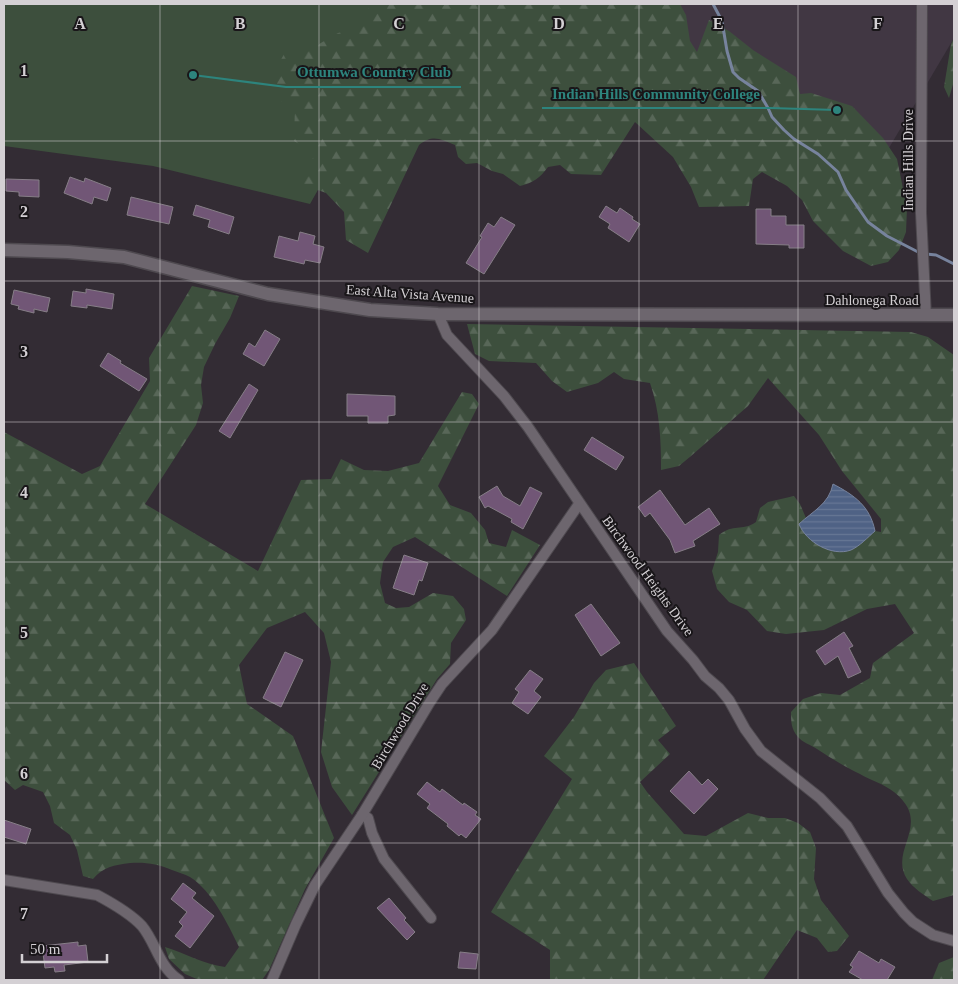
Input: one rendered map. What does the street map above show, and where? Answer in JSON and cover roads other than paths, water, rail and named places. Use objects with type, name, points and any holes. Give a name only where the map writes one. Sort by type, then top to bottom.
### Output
[{"type":"main road","name":"East Alta Vista Avenue","points":[[4,250],[68,252],[124,257],[268,294],[370,310],[438,314],[790,315]]},
{"type":"main road","name":"Dahlonega Road","points":[[790,315],[954,315]]},
{"type":"street","name":"Indian Hills Drive","points":[[922,4],[922,213],[926,316]]},
{"type":"street","name":"Birchwood Heights Drive","points":[[438,314],[448,335],[504,396],[528,427],[667,631],[705,676],[729,700],[745,729],[761,751],[820,798],[847,826],[888,893],[913,922],[932,935],[954,941]]},
{"type":"street","name":"Birchwood Drive","points":[[272,980],[296,924],[316,885],[362,816],[442,684],[492,630],[579,504]]},
{"type":"street","points":[[362,816],[368,818],[372,833],[384,858],[431,918]]},
{"type":"street","points":[[4,880],[97,895],[108,901],[142,927],[165,968],[179,980]]},
{"type":"water","points":[[833,484],[848,492],[860,502],[873,522],[875,531],[858,546],[844,552],[828,550],[820,546],[807,537],[799,524],[824,502]]},
{"type":"waterway","points":[[713,4],[722,21],[733,72],[758,91],[772,117],[784,130],[794,139],[818,154],[838,172],[846,190],[868,222],[887,236],[920,253]]},
{"type":"waterway","points":[[926,254],[936,255],[954,264]]},
{"type":"place","name":"Ottumwa Country Club","points":[[193,75]]},
{"type":"place","name":"Indian Hills Community College","points":[[837,110]]}]
